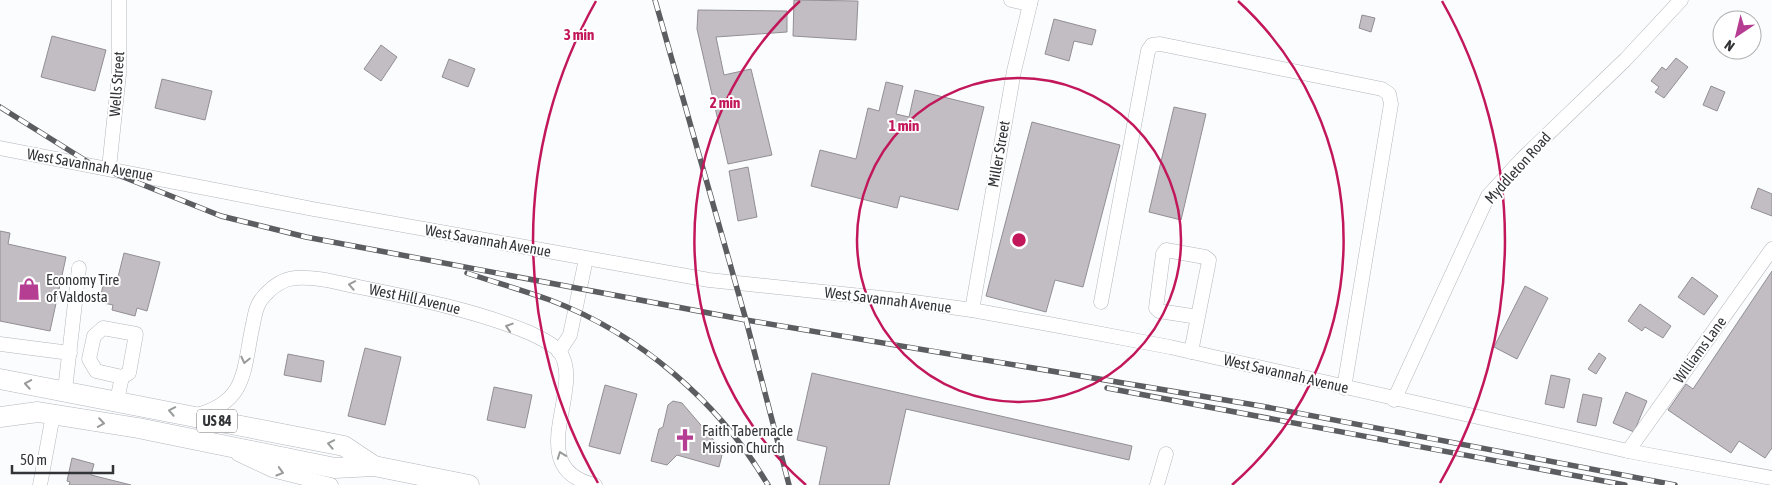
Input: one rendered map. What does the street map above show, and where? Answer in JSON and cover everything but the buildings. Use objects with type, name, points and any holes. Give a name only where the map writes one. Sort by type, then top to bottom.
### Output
[{"type":"highway","name":"West Hill Avenue","points":[[0,379],[65,390],[344,446],[374,466]]},
{"type":"highway","name":"US 84","points":[[0,417],[38,412],[53,415]]},
{"type":"highway","name":"West Hill Avenue","points":[[53,415],[138,428],[335,468],[374,466],[469,485]]},
{"type":"street","name":"Wells Street","points":[[109,168],[119,74],[119,0]]},
{"type":"street","points":[[1011,0],[1030,2]]},
{"type":"street","name":"Myddleton Road","points":[[1394,400],[1488,196],[1522,159],[1625,60],[1681,0]]},
{"type":"street","name":"Miller Street","points":[[972,310],[1014,71],[1030,2]]},
{"type":"street","points":[[1100,302],[1148,51],[1152,44],[1160,44],[1382,89],[1389,94],[1391,104],[1344,388]]},
{"type":"street","name":"West Savannah Avenue","points":[[0,148],[586,259],[709,280],[972,310],[1191,352],[1394,400],[1628,451],[1772,478]]},
{"type":"street","name":"Williams Lane","points":[[1628,451],[1772,249]]},
{"type":"street","points":[[1191,352],[1198,317],[1208,260],[1205,257],[1166,250],[1163,254],[1156,308],[1159,311],[1198,317]]},
{"type":"street","points":[[586,259],[570,335],[559,352],[566,368],[566,378],[558,446],[562,461],[571,472],[584,483],[595,485]]},
{"type":"street","points":[[65,390],[70,353],[70,332],[79,268]]},
{"type":"street","name":"West Hill Avenue","points":[[194,416],[216,410],[230,400],[238,388],[256,307],[265,294],[278,284],[292,278],[331,282],[417,298],[529,333],[548,342],[559,352]]},
{"type":"street","points":[[103,328],[136,334],[129,373],[122,377],[96,371],[88,359],[94,336],[103,328]]},
{"type":"street","points":[[70,332],[94,336]]},
{"type":"street","points":[[0,344],[70,353]]},
{"type":"street","points":[[116,400],[122,377]]},
{"type":"street","points":[[40,485],[53,415]]},
{"type":"street","name":"West Hill Avenue","points":[[220,445],[272,470],[331,485]]},
{"type":"street","points":[[1157,485],[1166,454]]},
{"type":"railway","points":[[655,0],[746,320],[789,485]]},
{"type":"railway","points":[[0,107],[91,164],[221,216],[306,237],[746,320],[1261,406],[1675,485]]},
{"type":"railway","points":[[467,273],[550,300],[583,314],[646,352],[674,374],[726,426],[768,485]]},
{"type":"railway","points":[[1107,388],[1625,485]]},
{"type":"place","name":"Economy Tire of Valdosta","points":[[29,289]]},
{"type":"place","name":"Faith Tabernacle Mission Church","points":[[685,440]]}]
